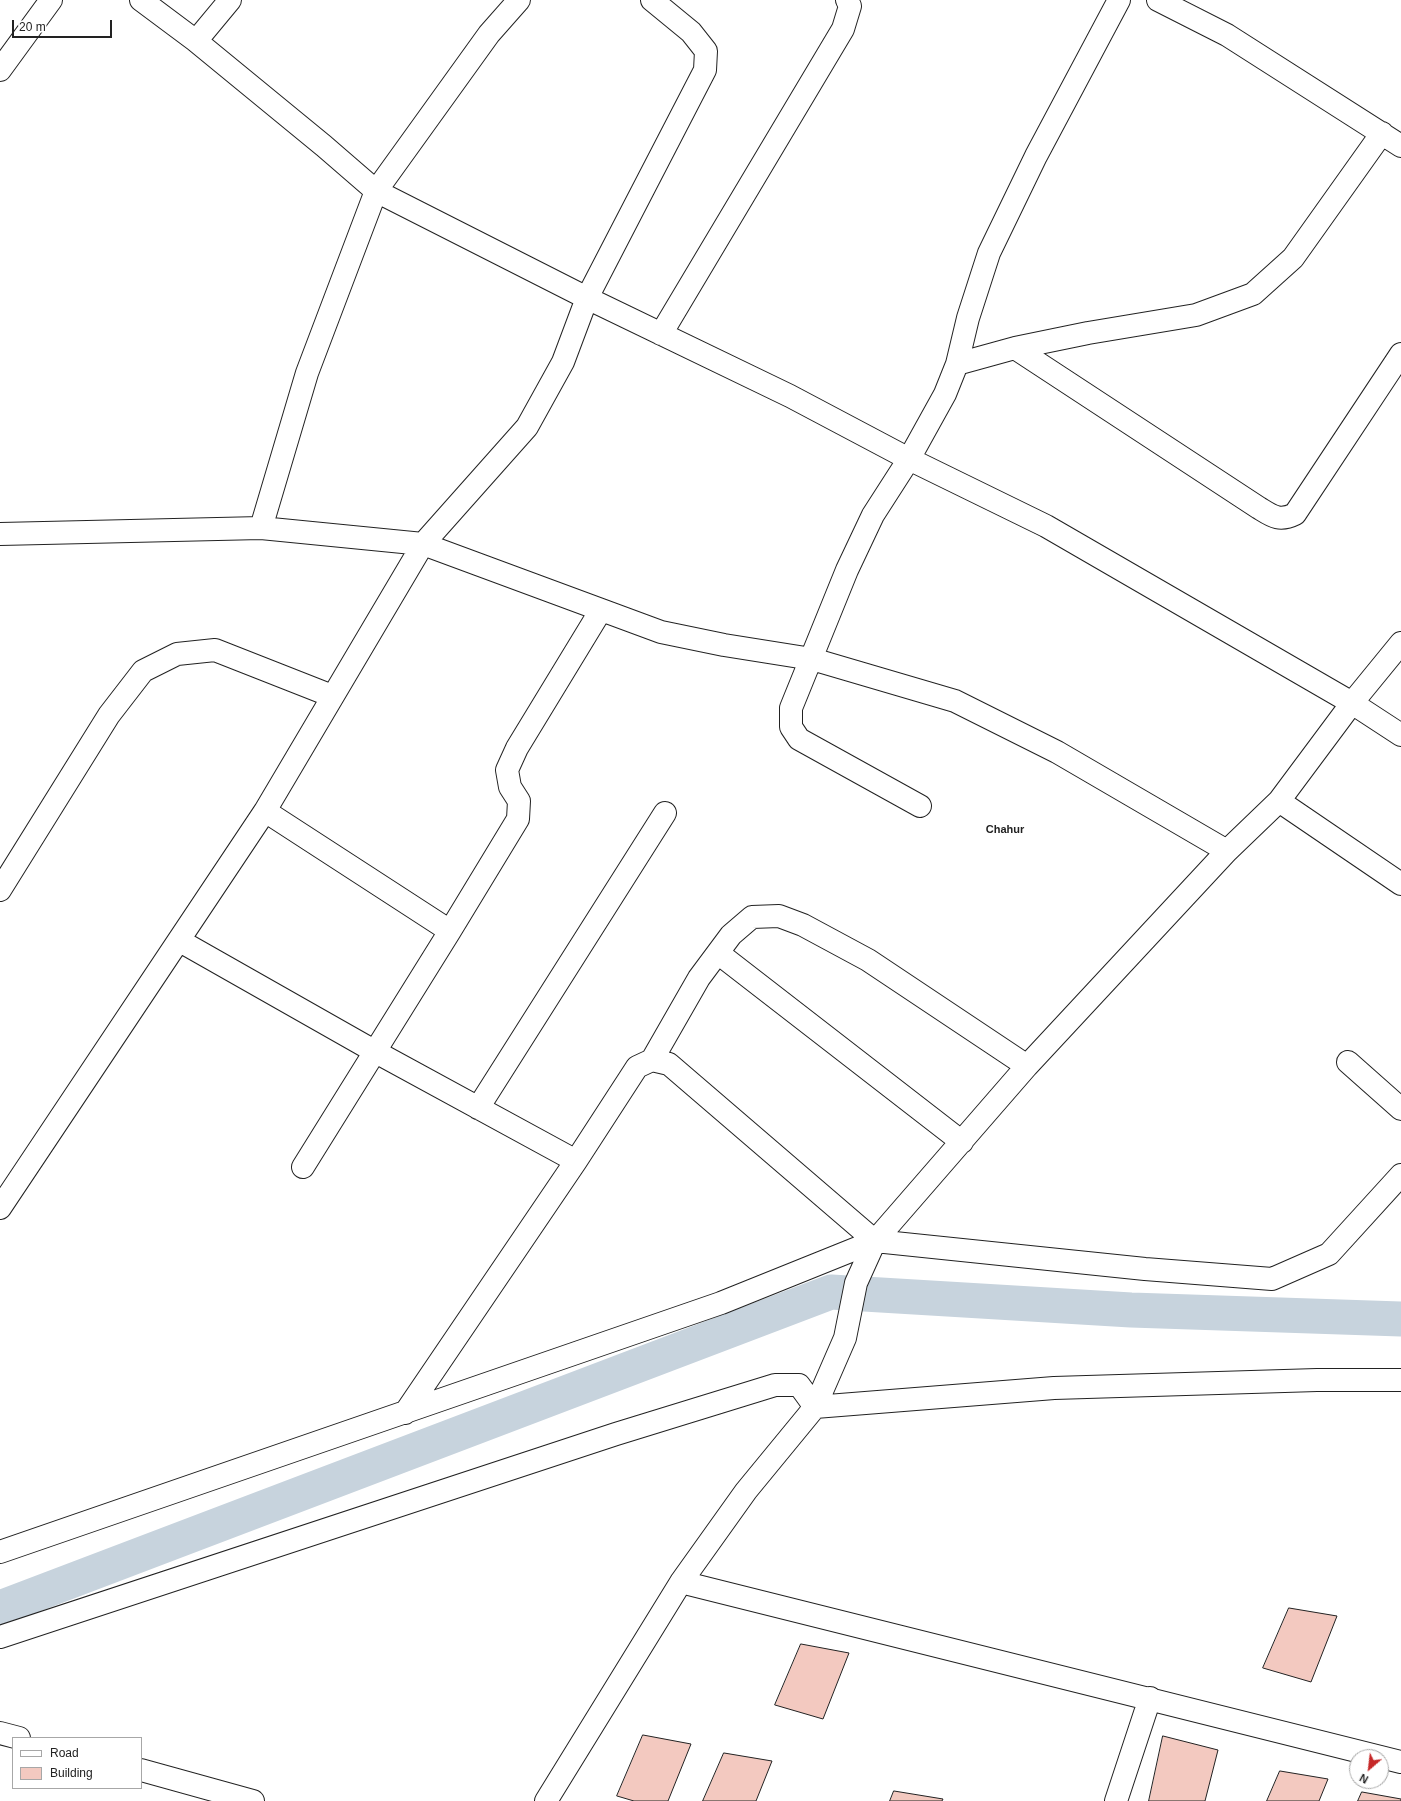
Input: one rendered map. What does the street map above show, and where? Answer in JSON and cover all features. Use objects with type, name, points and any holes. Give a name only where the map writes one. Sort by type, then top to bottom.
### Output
[{"type":"street","points":[[0,70],[51,0]]},
{"type":"street","points":[[141,0],[196,41],[324,146],[376,191],[587,298],[790,396],[909,459],[1046,526],[1352,703],[1401,735]]},
{"type":"street","points":[[196,41],[230,0]]},
{"type":"street","points":[[261,528],[307,373],[376,191],[489,34],[519,0]]},
{"type":"street","points":[[0,1208],[265,812],[423,544],[527,427],[564,362],[587,298],[705,70],[706,51],[690,32],[652,0]]},
{"type":"street","points":[[661,334],[843,29],[850,6],[847,0]]},
{"type":"street","points":[[920,806],[799,739],[791,727],[791,708],[847,570],[873,515],[909,459],[945,394],[958,364],[968,318],[989,253],[1036,156],[1119,0]]},
{"type":"street","points":[[1158,0],[1227,35],[1401,146]]},
{"type":"street","points":[[958,364],[1015,348],[1088,333],[1196,315],[1253,294],[1293,258],[1382,134]]},
{"type":"street","points":[[1015,348],[1273,517],[1286,519],[1295,514],[1401,354]]},
{"type":"street","points":[[0,534],[261,528],[423,544],[661,632],[724,645],[812,659],[955,701],[1057,752],[1227,851]]},
{"type":"street","points":[[303,1167],[518,819],[519,801],[510,787],[507,770],[517,748],[601,610]]},
{"type":"street","points":[[546,1801],[681,1582],[746,1491],[815,1407],[845,1338],[856,1283],[875,1241],[1027,1066],[1227,851],[1278,801],[1352,703],[1401,643]]},
{"type":"street","points":[[0,890],[109,715],[143,670],[177,654],[215,650],[332,696]]},
{"type":"street","points":[[1278,801],[1401,884]]},
{"type":"street","points":[[265,812],[450,931]]},
{"type":"street","points":[[478,1108],[665,813]]},
{"type":"street","points":[[404,1413],[576,1162],[637,1068],[652,1060],[699,978],[731,935],[752,917],[779,916],[803,925],[868,960],[1027,1066]]},
{"type":"street","points":[[180,941],[374,1051],[576,1162]]},
{"type":"street","points":[[718,953],[962,1142]]},
{"type":"street","points":[[652,1060],[669,1064],[875,1241]]},
{"type":"street","points":[[1348,1062],[1401,1109]]},
{"type":"street","points":[[0,1552],[721,1303],[875,1241],[1145,1269],[1272,1279],[1329,1254],[1401,1175]]},
{"type":"street","points":[[815,1407],[1054,1388],[1401,1380]]},
{"type":"street","points":[[0,1637],[616,1434],[775,1385],[799,1385],[815,1407]]},
{"type":"street","points":[[681,1582],[1150,1698],[1401,1762]]},
{"type":"street","points":[[1116,1801],[1150,1698]]},
{"type":"street","points":[[0,1733],[15,1737]]},
{"type":"street","points":[[142,1770],[245,1800]]},
{"type":"building","points":[[1289,1608],[1337,1616],[1311,1682],[1263,1668]]},
{"type":"building","points":[[801,1644],[849,1653],[823,1719],[775,1705]]},
{"type":"building","points":[[643,1735],[691,1744],[668,1801],[634,1801],[617,1796]]},
{"type":"building","points":[[1163,1736],[1218,1750],[1205,1801],[1149,1801]]},
{"type":"building","points":[[724,1753],[772,1761],[756,1801],[703,1801]]},
{"type":"building","points":[[1280,1771],[1328,1779],[1319,1801],[1267,1801]]},
{"type":"building","points":[[894,1791],[943,1799],[942,1801],[890,1801]]},
{"type":"building","points":[[1362,1792],[1401,1799],[1401,1801],[1358,1801]]},
{"type":"waterway","points":[[0,1608],[831,1292],[1131,1310],[1401,1319]]},
{"type":"district","name":"Chahur","points":[[1005,830]]}]
